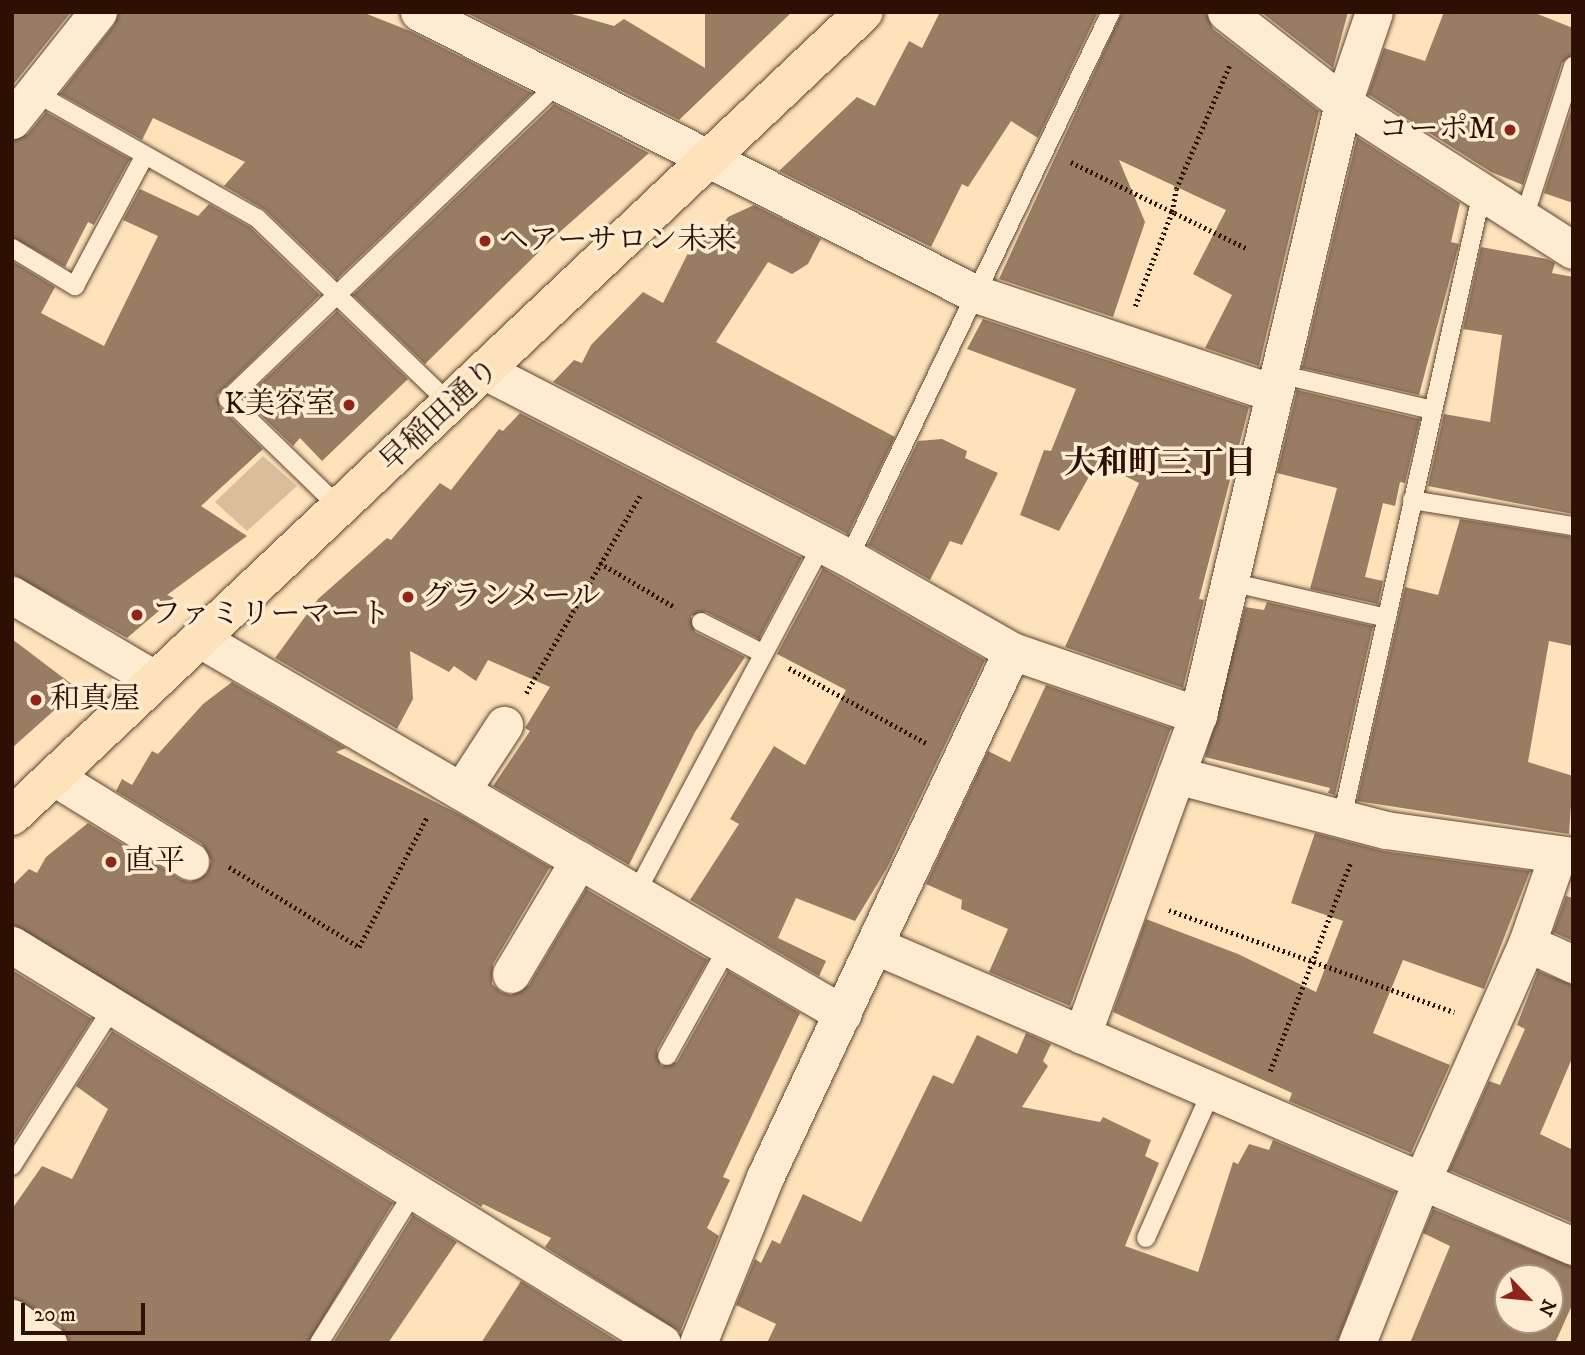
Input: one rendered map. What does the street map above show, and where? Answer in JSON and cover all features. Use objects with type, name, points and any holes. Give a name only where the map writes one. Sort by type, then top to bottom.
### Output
[{"type":"main road","name":"早稲田通り","points":[[14,812],[487,373],[864,12]]},
{"type":"street","points":[[23,106],[98,12]]},
{"type":"street","points":[[1083,1035],[1198,715],[1343,103],[1374,12]]},
{"type":"street","points":[[433,15],[559,83],[976,294],[1121,342],[1276,384]]},
{"type":"street","points":[[1236,20],[1343,103],[1573,250]]},
{"type":"street","points":[[487,373],[835,552],[1012,651],[1198,715]]},
{"type":"street","points":[[12,595],[156,680]]},
{"type":"street","points":[[201,639],[843,1014]]},
{"type":"street","points":[[698,1343],[765,1177],[1012,651]]},
{"type":"street","points":[[453,787],[504,725]]},
{"type":"street","points":[[1176,775],[1354,821],[1565,857],[1422,1180],[1357,1343]]},
{"type":"street","points":[[54,777],[190,861]]},
{"type":"street","points":[[511,974],[579,860]]},
{"type":"street","points":[[1527,943],[1573,964]]},
{"type":"street","points":[[12,945],[413,1193],[662,1343]]},
{"type":"street","points":[[874,945],[1573,1246]]},
{"type":"street","points":[[12,1318],[48,1343]]},
{"type":"lane","points":[[636,893],[762,653],[835,552],[976,294],[1111,12]]},
{"type":"lane","points":[[1524,218],[1573,66]]},
{"type":"lane","points":[[340,508],[229,399],[559,83]]},
{"type":"lane","points":[[23,106],[144,157],[257,218],[451,405]]},
{"type":"lane","points":[[12,248],[75,286],[144,157]]},
{"type":"lane","points":[[1354,821],[1387,618],[1482,192]]},
{"type":"lane","points":[[1276,384],[1433,410]]},
{"type":"lane","points":[[1412,500],[1573,526]]},
{"type":"lane","points":[[1230,582],[1387,618]]},
{"type":"lane","points":[[701,622],[762,653]]},
{"type":"lane","points":[[667,1056],[728,947]]},
{"type":"lane","points":[[12,1166],[113,1007]]},
{"type":"lane","points":[[1146,1238],[1212,1090]]},
{"type":"lane","points":[[319,1343],[413,1193]]},
{"type":"path","points":[[1121,342],[1172,212],[1176,189],[1236,20]]},
{"type":"path","points":[[1044,149],[1246,248]]},
{"type":"path","points":[[504,725],[555,648],[600,563],[661,461]]},
{"type":"path","points":[[600,563],[701,622]]},
{"type":"path","points":[[762,653],[961,761]]},
{"type":"path","points":[[190,861],[208,854],[359,947],[453,787]]},
{"type":"path","points":[[1255,1108],[1313,961],[1354,821]]},
{"type":"path","points":[[1132,897],[1491,1025]]},
{"type":"shaded area","points":[[263,456],[297,486],[247,531],[215,502]]},
{"type":"building","points":[[12,12],[71,12],[12,86]]},
{"type":"building","points":[[119,12],[362,12],[410,31],[532,93],[337,279],[265,210],[224,186],[245,162],[153,118],[142,140],[60,94],[114,25]]},
{"type":"building","points":[[565,12],[614,26],[624,19],[705,68],[705,12],[792,12],[679,120],[469,14]]},
{"type":"building","points":[[940,12],[1098,12],[1038,138],[1011,121],[968,187],[962,184],[931,247],[779,171],[857,97],[875,106],[909,41],[922,48]]},
{"type":"building","points":[[1122,12],[1206,12],[1213,29],[1319,111],[1259,366],[1205,348],[1232,295],[1193,274],[1226,210],[1119,160],[1145,222],[1113,317],[999,279]]},
{"type":"building","points":[[1261,12],[1348,12],[1333,68]]},
{"type":"building","points":[[1444,12],[1535,13],[1573,28],[1573,55],[1562,63],[1523,185],[1491,172],[1368,94],[1384,48],[1425,61]]},
{"type":"building","points":[[554,104],[649,153],[553,238],[425,364],[353,295]]},
{"type":"building","points":[[1573,104],[1573,203],[1544,193]]},
{"type":"building","points":[[46,112],[130,159],[94,225],[88,222],[65,267],[12,237],[12,140],[28,134]]},
{"type":"building","points":[[1357,137],[1460,203],[1451,242],[1459,244],[1419,395],[1302,368]]},
{"type":"building","points":[[140,189],[198,216],[209,204],[250,227],[320,295],[217,395],[220,407],[263,449],[201,506],[247,536],[167,595],[174,598],[127,638],[12,574],[12,261],[55,287],[41,313],[104,346],[158,236],[123,220]]},
{"type":"building","points":[[754,205],[821,239],[808,264],[792,274],[768,262],[716,342],[895,437],[848,534],[553,382],[574,360],[582,363],[591,345],[643,292],[663,303],[689,251],[693,254],[709,233],[714,237],[728,217]]},
{"type":"building","points":[[1481,247],[1547,259],[1555,263],[1552,273],[1573,277],[1573,514],[1428,486],[1444,414],[1490,422],[1502,335],[1463,329]]},
{"type":"building","points":[[337,311],[408,379],[322,461],[300,438],[293,446],[244,399]]},
{"type":"building","points":[[983,319],[1249,407],[1199,599],[1204,600],[1183,688],[1065,647],[1139,483],[1097,462],[1059,531],[1020,515],[1044,450],[1051,451],[1076,389],[967,349]]},
{"type":"building","points":[[1297,390],[1420,419],[1405,483],[1400,482],[1395,506],[1383,503],[1365,577],[1383,581],[1378,604],[1310,589],[1337,488],[1277,473]]},
{"type":"building","points":[[520,413],[802,558],[759,639],[706,612],[691,616],[695,632],[745,657],[695,732],[629,865],[493,786],[530,731],[525,728],[550,687],[488,660],[476,681],[454,666],[449,672],[410,651],[413,699],[397,729],[275,658],[318,599],[387,538],[391,540],[440,483],[451,490],[499,429],[503,431]]},
{"type":"building","points":[[942,439],[967,451],[965,458],[998,473],[962,545],[950,541],[930,580],[868,545],[918,441]]},
{"type":"building","points":[[1460,519],[1573,537],[1573,646],[1549,641],[1528,762],[1573,776],[1569,834],[1357,801],[1405,587],[1438,595]]},
{"type":"building","points":[[823,568],[985,660],[887,868],[855,921],[796,898],[778,938],[826,961],[819,976],[690,900],[739,824],[730,819],[774,746],[805,765],[846,690],[777,654]]},
{"type":"building","points":[[1267,602],[1373,626],[1335,795],[1328,793],[1330,788],[1205,757],[1245,607],[1264,610]]},
{"type":"building","points":[[12,639],[78,689],[12,748]]},
{"type":"building","points":[[232,682],[346,748],[336,752],[461,815],[550,867],[493,964],[492,984],[501,992],[511,995],[529,985],[586,889],[708,960],[657,1050],[661,1066],[677,1062],[728,971],[800,1013],[723,1177],[730,1180],[707,1228],[719,1236],[680,1332],[545,1247],[551,1238],[483,1204],[481,1207],[12,924],[12,886],[29,869],[37,873],[46,857],[88,823],[180,879],[190,882],[207,873],[211,861],[202,844],[116,791],[122,779],[132,785],[152,751],[158,754],[203,704]]},
{"type":"building","points":[[1046,685],[1171,728],[1070,1006],[989,972],[1008,929],[961,909],[962,900],[926,884],[988,751],[1010,762]]},
{"type":"building","points":[[1315,833],[1383,851],[1530,871],[1484,989],[1403,960],[1373,1033],[1450,1065],[1411,1153],[1289,1101],[1292,1093],[1113,1012],[1146,919],[1238,954],[1316,992],[1343,921],[1291,903]]},
{"type":"building","points":[[1566,896],[1573,898],[1573,941],[1553,932]]},
{"type":"building","points":[[12,970],[92,1019],[12,1144]]},
{"type":"building","points":[[1538,971],[1573,985],[1573,1056],[1540,1134],[1573,1150],[1573,1223],[1449,1170],[1489,1081],[1500,1085],[1525,1029],[1517,1025]]},
{"type":"building","points":[[112,1031],[393,1203],[308,1343],[69,1343],[60,1326],[12,1297],[12,1209],[42,1166],[72,1179],[108,1109],[76,1086]]},
{"type":"building","points":[[1026,1033],[1051,1044],[1043,1061],[1048,1066],[1022,1107],[1100,1122],[1103,1117],[1151,1140],[1145,1156],[1159,1163],[1125,1246],[1198,1272],[1233,1162],[1238,1164],[1249,1144],[1269,1150],[1273,1140],[1395,1192],[1337,1343],[767,1343],[776,1324],[736,1305],[755,1259],[761,1263],[772,1240],[780,1244],[803,1194],[861,1222],[933,1075],[953,1084],[977,1035],[1017,1054]]},
{"type":"building","points":[[1433,1209],[1573,1267],[1573,1303],[1564,1323],[1564,1264],[1494,1264],[1494,1334],[1559,1334],[1555,1343],[1410,1343],[1450,1246],[1423,1233]]},
{"type":"building","points":[[413,1215],[457,1242],[388,1343],[333,1343]]},
{"type":"building","points":[[521,1281],[621,1343],[481,1343]]},
{"type":"place","name":"コーポM","points":[[1510,130]]},
{"type":"place","name":"ヘアーサロン未来","points":[[485,241]]},
{"type":"place","name":"K美容室","points":[[349,405]]},
{"type":"place","name":"グランメール","points":[[408,597]]},
{"type":"place","name":"ファミリーマート","points":[[137,615]]},
{"type":"place","name":"和真屋","points":[[36,700]]},
{"type":"place","name":"直平","points":[[111,862]]},
{"type":"district","name":"大和町三丁目","points":[[1160,464]]}]
